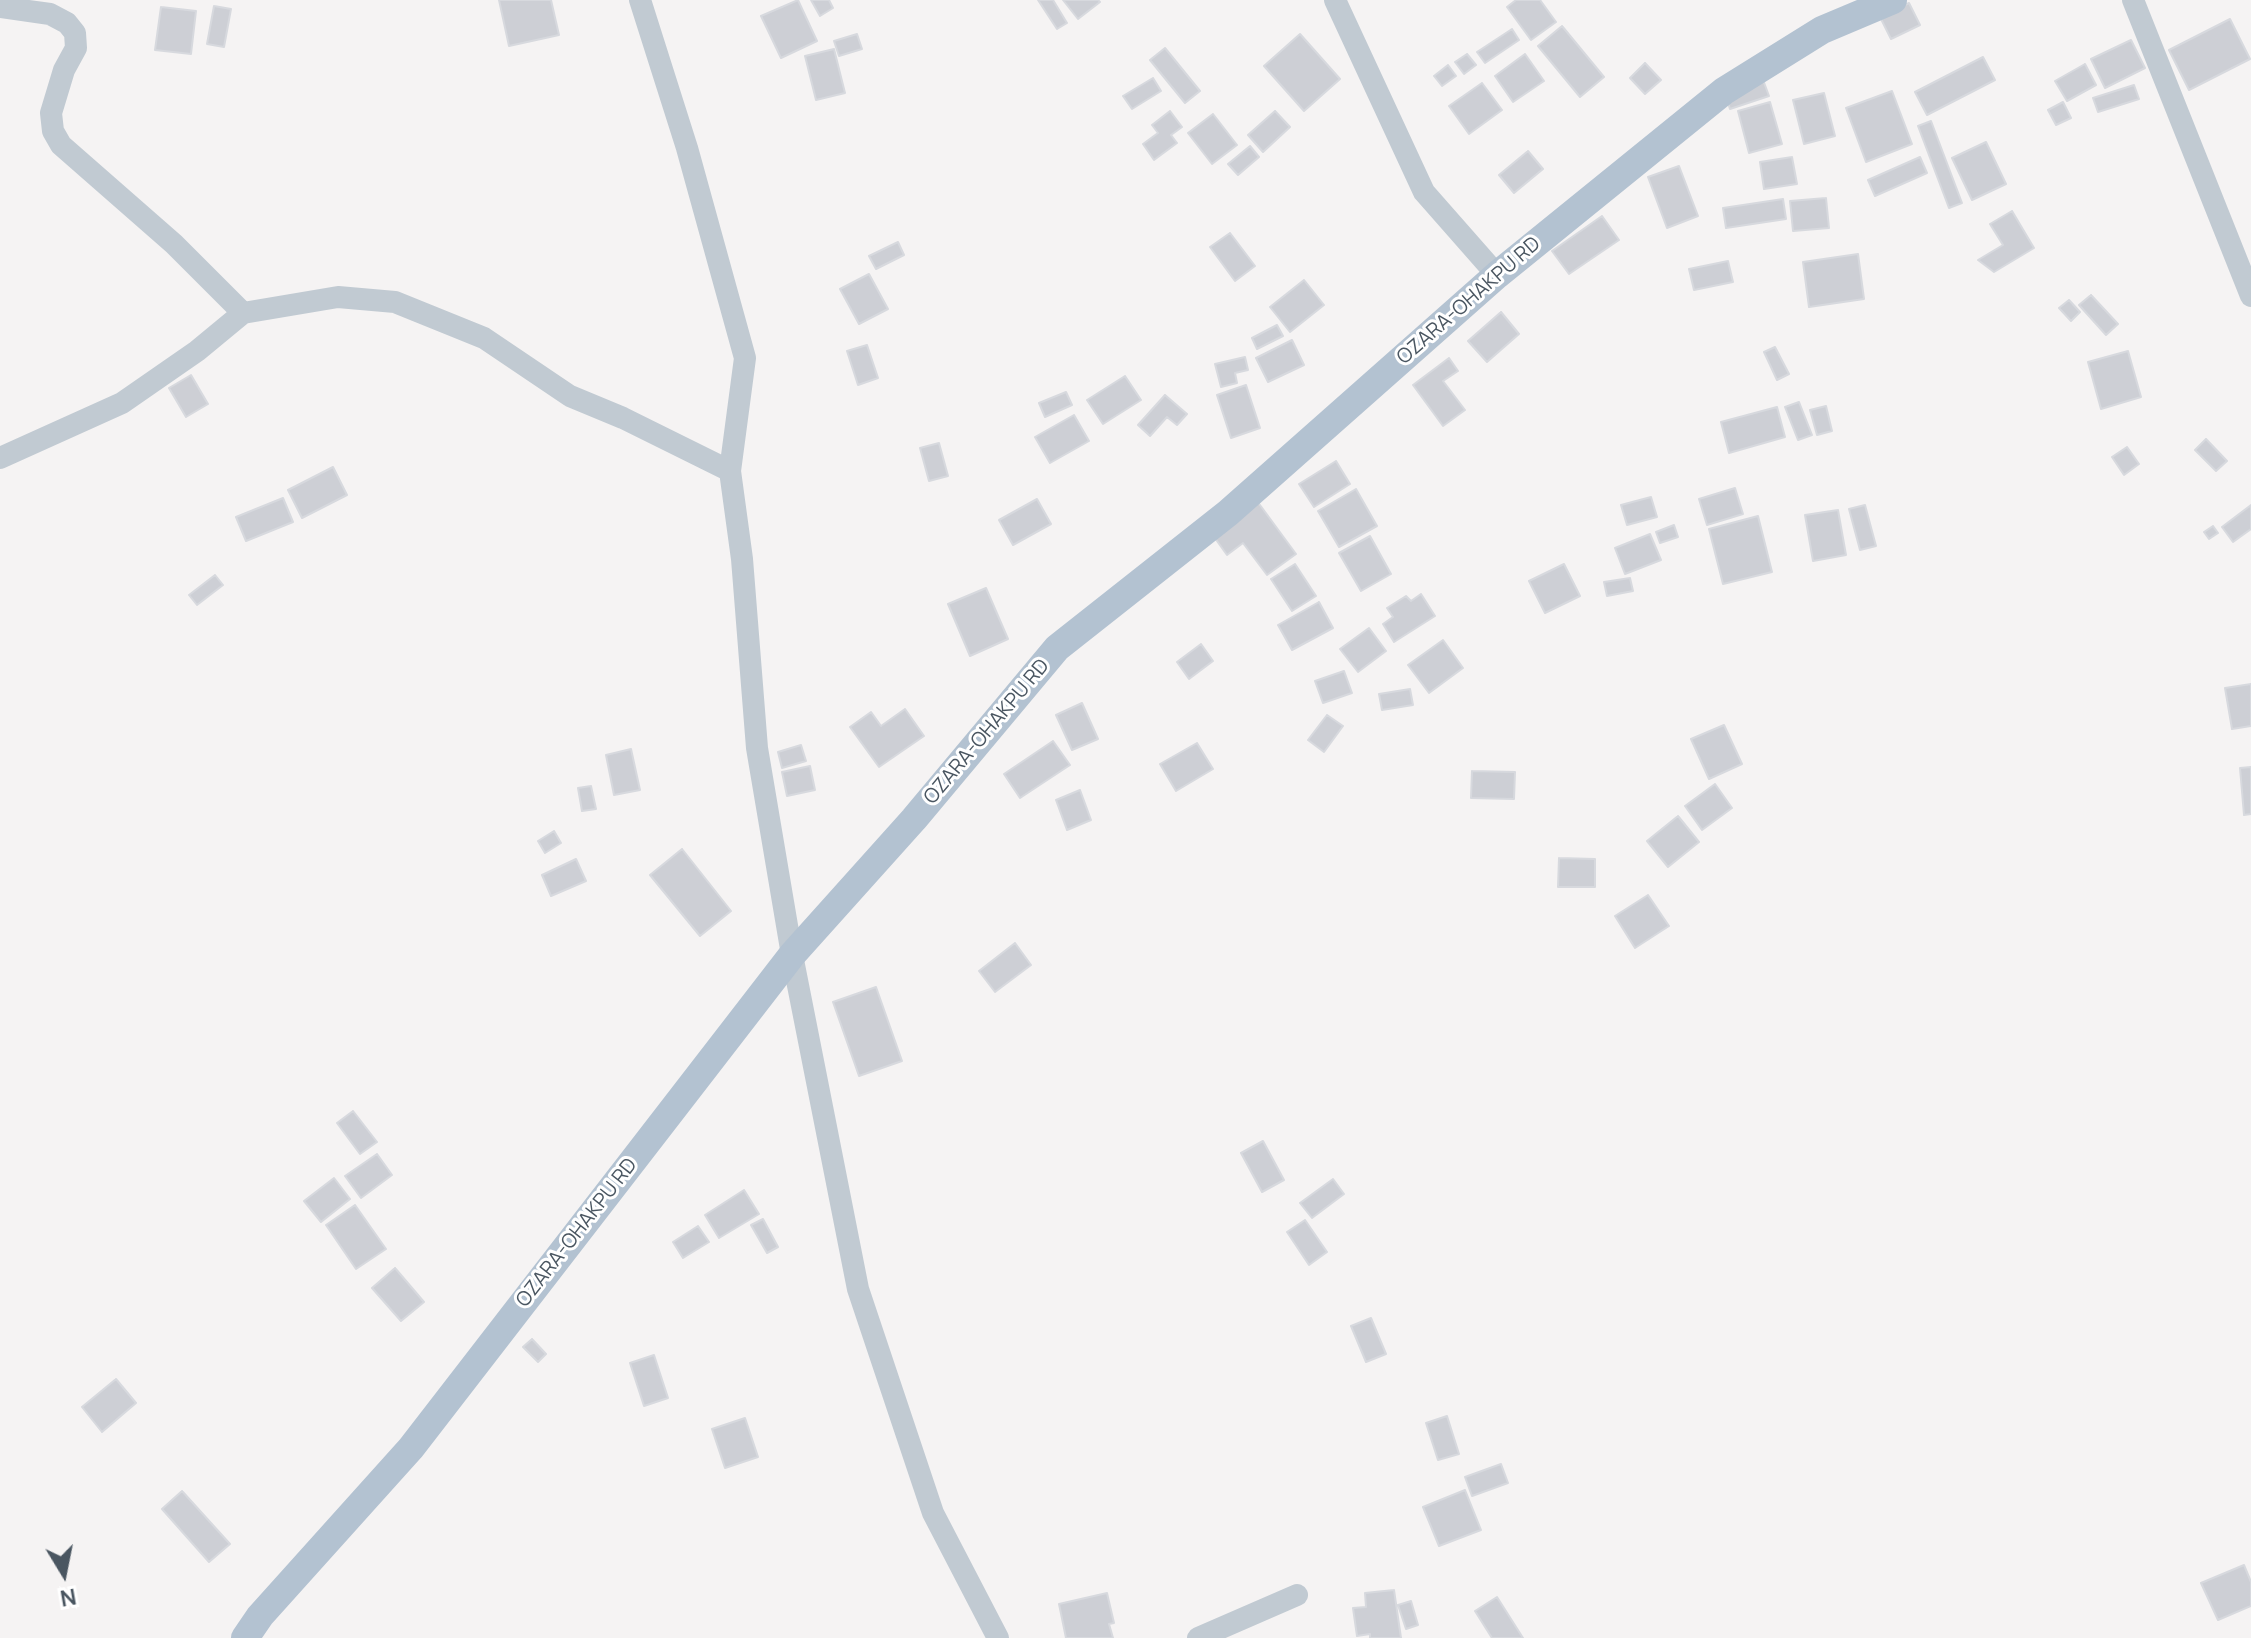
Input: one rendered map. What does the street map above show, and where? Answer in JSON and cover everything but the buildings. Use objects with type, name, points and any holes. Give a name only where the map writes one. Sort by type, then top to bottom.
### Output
[{"type":"main road","name":"OZARA-OHAKPU RD","points":[[245,1638],[260,1616],[411,1448],[792,955],[914,819],[1057,648],[1228,513],[1497,275],[1724,91],[1822,30],[1893,0]]},
{"type":"street","points":[[640,0],[687,148],[745,358],[730,471],[742,559],[757,748],[792,955],[858,1289],[933,1513],[998,1638]]},
{"type":"street","points":[[1335,0],[1424,192],[1497,275]]},
{"type":"street","points":[[2133,0],[2251,296]]},
{"type":"street","points":[[0,7],[50,14],[67,23],[75,33],[76,48],[64,70],[51,113],[53,131],[61,145],[174,244],[243,313]]},
{"type":"street","points":[[0,458],[122,403],[197,351],[243,313],[338,297],[395,302],[484,338],[570,396],[623,418],[730,471]]},
{"type":"street","points":[[1198,1638],[1297,1595]]}]
